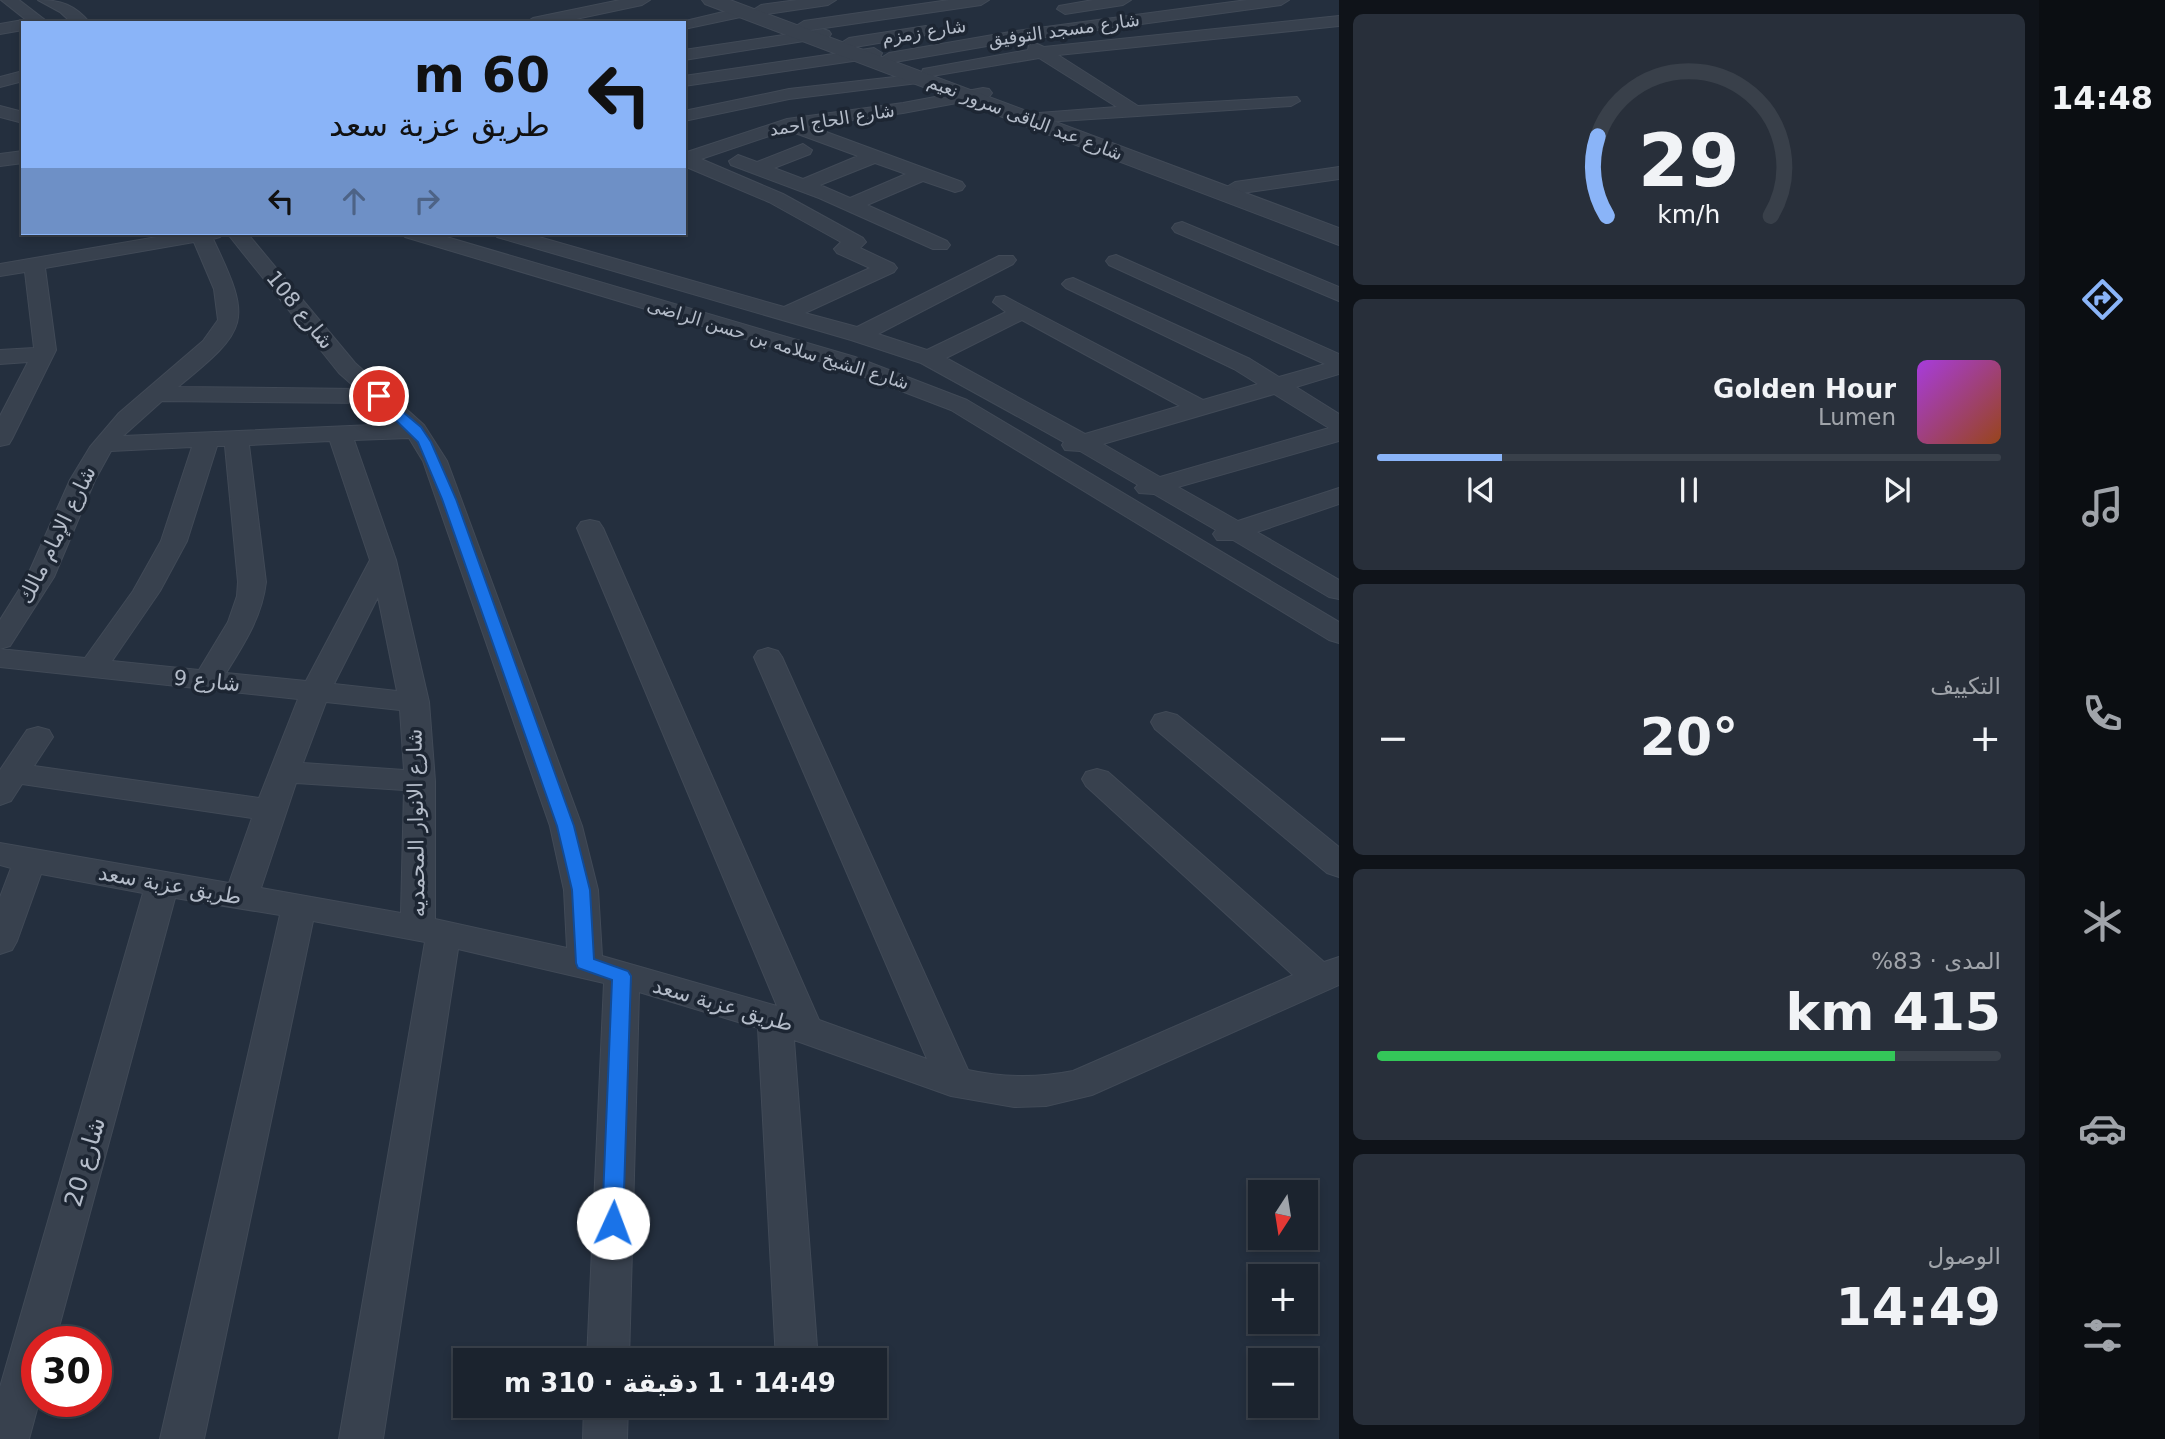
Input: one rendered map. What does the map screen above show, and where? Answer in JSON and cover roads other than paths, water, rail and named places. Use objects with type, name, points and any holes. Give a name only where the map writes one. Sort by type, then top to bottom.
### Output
[{"type":"street","points":[[9,0],[37,21]]},
{"type":"street","points":[[46,0],[66,9],[80,21]]},
{"type":"street","points":[[542,21],[642,0]]},
{"type":"street","name":"شارع عبد الباقى سرور نعيم","points":[[712,0],[746,8],[868,52],[923,76],[1045,117],[1339,227]]},
{"type":"street","points":[[686,23],[746,8],[828,0]]},
{"type":"street","points":[[686,55],[981,0]]},
{"type":"street","points":[[1055,11],[1123,0]]},
{"type":"street","name":"شارع مسجد التوفيق","points":[[868,52],[1016,36],[1281,0]]},
{"type":"street","points":[[686,116],[789,94],[923,76],[1042,52],[1339,21]]},
{"type":"street","points":[[0,29],[21,25]]},
{"type":"street","name":"شارع زمزم","points":[[868,52],[945,28]]},
{"type":"street","points":[[1016,36],[1132,109]]},
{"type":"street","points":[[686,81],[868,52]]},
{"type":"street","points":[[4,89],[16,66]]},
{"type":"street","name":"شارع عبد الباقى سرور نعيم","points":[[977,95],[1339,237]]},
{"type":"street","name":"شارع الحاج احمد","points":[[686,158],[787,124],[977,95]]},
{"type":"street","points":[[1045,117],[1132,109],[1291,101]]},
{"type":"street","points":[[0,111],[21,117]]},
{"type":"street","points":[[787,124],[955,186]]},
{"type":"street","points":[[708,150],[946,242],[785,314]]},
{"type":"street","points":[[758,168],[803,150]]},
{"type":"street","points":[[804,185],[875,156]]},
{"type":"street","points":[[0,160],[21,157]]},
{"type":"street","points":[[686,160],[790,205],[856,242],[844,249],[887,268]]},
{"type":"street","points":[[1235,188],[1339,173]]},
{"type":"street","points":[[850,205],[923,174]]},
{"type":"street","points":[[1182,228],[1339,295]]},
{"type":"street","points":[[0,270],[201,235]]},
{"type":"street","name":"شارع الإمام مالك","points":[[0,640],[40,578],[69,504],[104,444],[126,418],[217,341],[229,318],[229,302],[207,235]]},
{"type":"street","name":"شارع 108","points":[[239,235],[347,368],[416,430],[435,461],[566,826],[581,890],[585,963]]},
{"type":"street","name":"شارع الشيخ سلامه بن حسن الراضى","points":[[419,235],[847,362],[911,384],[959,405],[1042,453],[1339,634]]},
{"type":"street","name":"شارع الشيخ سلامه بن حسن الراضى","points":[[511,235],[859,335],[929,358],[1159,485],[1339,591]]},
{"type":"street","points":[[859,335],[1006,260]]},
{"type":"street","points":[[1116,261],[1339,362]]},
{"type":"street","points":[[0,439],[11,396],[44,354],[45,343],[34,264]]},
{"type":"street","points":[[1073,284],[1242,364],[1280,385],[1339,424]]},
{"type":"street","points":[[929,358],[1013,307],[1202,409]]},
{"type":"street","points":[[0,357],[44,354]]},
{"type":"street","points":[[1042,453],[1202,409],[1339,367]]},
{"type":"street","points":[[153,394],[379,396]]},
{"type":"street","points":[[104,444],[416,430]]},
{"type":"street","name":"شارع الانوار المحمديه","points":[[339,433],[383,560],[414,702],[430,932],[361,1439]]},
{"type":"street","points":[[1114,497],[1339,433]]},
{"type":"street","points":[[206,681],[245,620],[251,601],[252,582],[236,438]]},
{"type":"street","points":[[93,668],[153,582],[170,550],[190,500],[207,439]]},
{"type":"street","points":[[1192,544],[1337,499]]},
{"type":"street","points":[[590,528],[790,1024],[797,1348]]},
{"type":"street","points":[[241,898],[284,772],[315,693],[383,560]]},
{"type":"street","points":[[768,657],[955,1082]]},
{"type":"street","name":"شارع 9","points":[[0,658],[414,702]]},
{"type":"street","points":[[1166,722],[1339,865]]},
{"type":"street","points":[[38,737],[7,783],[271,810]]},
{"type":"street","points":[[284,772],[420,781]]},
{"type":"street","points":[[1097,779],[1330,975]]},
{"type":"street","points":[[0,942],[15,858]]},
{"type":"street","name":"طريق عزبة سعد","points":[[15,858],[299,907],[585,963],[790,1024],[955,1082],[1005,1094],[1056,1092],[1079,1085],[1330,975]]},
{"type":"street","name":"شارع 20","points":[[7,1439],[162,884]]},
{"type":"street","points":[[182,1439],[299,907]]},
{"type":"street","points":[[608,1348],[622,976]]},
{"type":"street","points":[[605,1439],[606,1418]]}]
